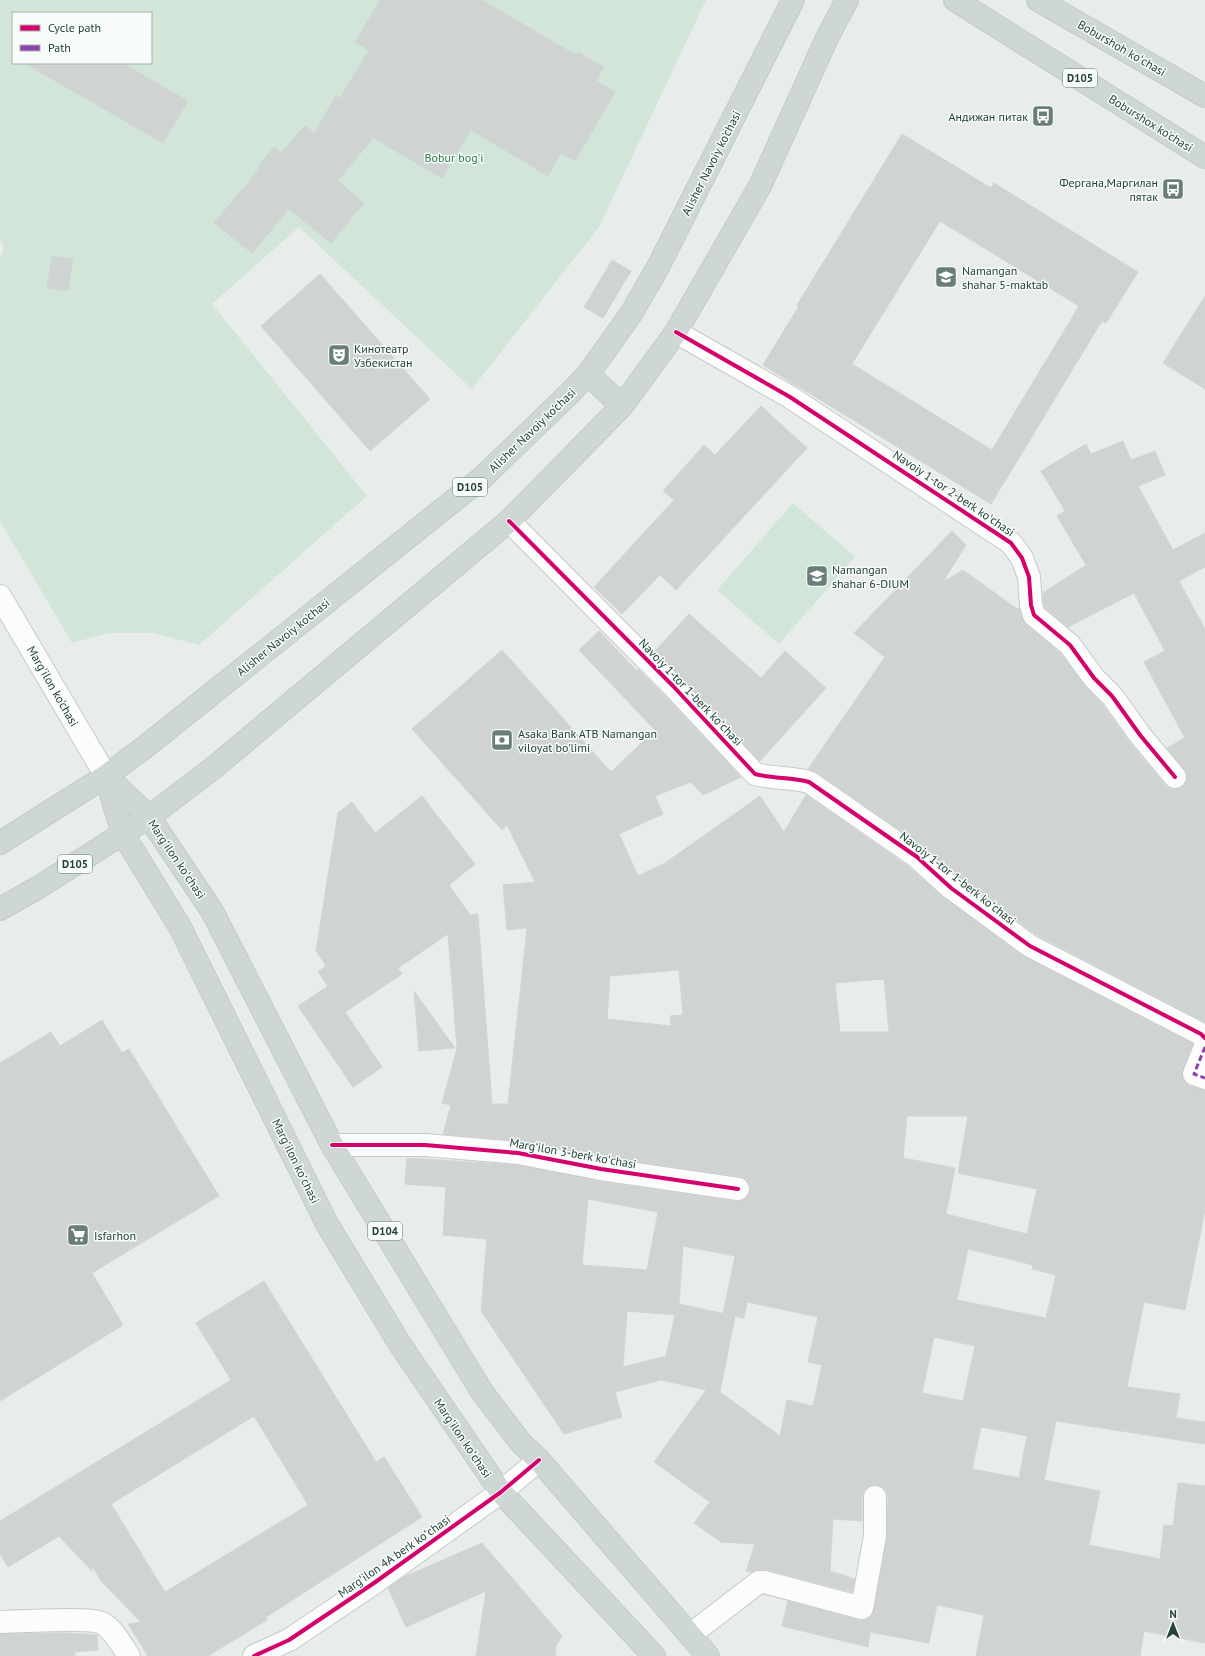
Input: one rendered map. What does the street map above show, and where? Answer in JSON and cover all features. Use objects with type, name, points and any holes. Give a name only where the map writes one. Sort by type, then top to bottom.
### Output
[{"type":"main road","name":"Alisher Navoiy ko'chasi","points":[[0,843],[106,776],[482,478],[573,390],[588,374],[631,314],[658,267],[793,0]]},
{"type":"main road","points":[[844,7],[860,0]]},
{"type":"main road","name":"Boburshox ko'chasi","points":[[955,0],[1205,157]]},
{"type":"main road","name":"Boburshoh koʻchasi","points":[[1038,0],[1205,96]]},
{"type":"main road","name":"D105","points":[[0,909],[39,887],[149,817],[212,769],[509,521],[622,406],[676,332],[760,186],[827,38],[844,7]]},
{"type":"main road","points":[[588,374],[622,406]]},
{"type":"main road","name":"Margʻilon koʻchasi","points":[[106,776],[149,817],[212,911],[332,1145],[482,1392],[521,1443],[539,1460],[708,1656]]},
{"type":"main road","name":"Margʻilon koʻchasi","points":[[106,776],[123,834],[180,927],[327,1224],[401,1346],[501,1492],[654,1656]]},
{"type":"street","name":"Navoiy 1-tor 2-berk koʻchasi","points":[[676,332],[790,397],[1011,543],[1022,558],[1029,577],[1031,605],[1034,615],[1070,645],[1094,678],[1112,696],[1140,735],[1176,777]]},
{"type":"street","name":"Navoiy 1-tor 1-berk koʻchasi","points":[[509,521],[673,686],[755,774],[781,779],[794,778],[814,785],[917,856],[951,888],[1030,946],[1201,1034],[1205,1038]]},
{"type":"street","name":"Marg'ilon ko'chasi","points":[[0,596],[106,776]]},
{"type":"street","points":[[1205,1047],[1194,1074],[1205,1078]]},
{"type":"street","name":"Margʻilon 3-berk koʻchasi","points":[[332,1145],[425,1145],[518,1153],[600,1169],[738,1189]]},
{"type":"street","name":"Margʻilon 4А berk koʻchasi","points":[[254,1656],[289,1640],[374,1583],[501,1492],[539,1460]]},
{"type":"street","points":[[690,1635],[759,1582],[764,1582],[862,1608],[875,1536],[875,1497]]},
{"type":"street","points":[[0,1622],[83,1620],[101,1622],[114,1634],[129,1656]]},
{"type":"green space","name":"Bobur bog'i","points":[[0,0],[706,0],[599,227],[472,389],[299,227],[212,304],[367,496],[199,645],[154,633],[109,633],[72,643],[0,521],[0,260],[4,247],[0,240]]},
{"type":"green space","points":[[793,503],[855,557],[779,644],[717,590]]},
{"type":"building","points":[[380,0],[482,0],[576,55],[578,52],[604,67],[596,81],[615,92],[575,161],[561,153],[548,176],[471,130],[442,178],[373,138],[338,181],[364,203],[331,243],[289,209],[252,253],[214,223],[260,168],[258,166],[274,147],[281,153],[305,125],[314,133],[336,96],[340,98],[369,50],[355,42]]},
{"type":"building","points":[[26,64],[124,64],[188,101],[163,143]]},
{"type":"building","points":[[902,134],[991,188],[994,183],[1138,272],[1106,323],[1102,321],[991,504],[763,365],[799,306],[797,305]],"holes":[[[940,221],[1079,306],[992,450],[852,364]]]},
{"type":"building","points":[[52,256],[73,259],[68,291],[47,288]]},
{"type":"building","points":[[612,260],[631,271],[603,318],[584,307]]},
{"type":"building","name":"Кинотеатр Узбекистан","points":[[320,274],[430,399],[370,451],[261,326]]},
{"type":"building","points":[[1205,296],[1205,389],[1163,363]]},
{"type":"building","points":[[761,406],[807,448],[676,590],[660,575],[622,614],[594,587],[674,500],[663,491],[704,445],[715,455]]},
{"type":"building","points":[[1123,441],[1131,460],[1155,451],[1165,475],[1138,486],[1173,550],[1205,533],[1205,567],[1179,581],[1205,629],[1205,1022],[1037,935],[959,878],[924,847],[816,772],[808,769],[885,657],[854,633],[952,531],[966,545],[943,582],[963,570],[1017,609],[1019,608],[1026,624],[1061,654],[1084,685],[1102,704],[1130,743],[1165,785],[1170,789],[1177,789],[1183,786],[1187,781],[1187,774],[1167,748],[1185,738],[1144,662],[1165,651],[1134,593],[1068,627],[1045,608],[1043,603],[1043,593],[1086,565],[1057,516],[1065,511],[1041,471],[1086,444],[1091,454]]},
{"type":"building","points":[[689,614],[761,678],[785,651],[826,688],[760,761],[655,651]]},
{"type":"building","points":[[599,631],[637,671],[638,669],[664,695],[741,777],[703,795],[691,782],[655,796],[663,814],[619,834],[638,876],[665,863],[760,796],[784,832],[806,795],[909,867],[944,898],[1023,956],[1193,1044],[1182,1075],[1184,1082],[1189,1086],[1205,1090],[1205,1210],[1185,1310],[1144,1302],[1127,1387],[1180,1394],[1176,1418],[1205,1422],[1205,1444],[1056,1421],[1044,1480],[1100,1491],[1089,1545],[1160,1559],[1164,1525],[1173,1526],[1178,1483],[1205,1486],[1205,1643],[1144,1631],[1140,1656],[976,1656],[984,1615],[937,1605],[929,1643],[870,1632],[868,1647],[782,1626],[788,1601],[859,1620],[866,1620],[872,1616],[887,1538],[888,1497],[886,1490],[881,1486],[875,1485],[869,1486],[864,1490],[862,1497],[862,1521],[833,1519],[830,1571],[855,1579],[852,1592],[767,1570],[751,1572],[746,1571],[755,1544],[721,1542],[694,1523],[710,1502],[654,1462],[706,1390],[661,1380],[615,1392],[622,1417],[564,1434],[481,1311],[487,1239],[443,1235],[446,1187],[405,1184],[407,1158],[516,1165],[599,1181],[736,1201],[743,1200],[748,1196],[750,1191],[750,1185],[746,1179],[740,1177],[603,1157],[520,1141],[443,1134],[451,1105],[442,1103],[457,1048],[448,934],[398,968],[402,974],[345,1012],[382,1067],[353,1087],[298,1006],[328,986],[318,972],[326,966],[316,951],[338,813],[352,802],[375,833],[422,796],[475,864],[449,885],[470,915],[478,914],[492,1104],[508,1104],[527,928],[507,930],[503,885],[535,882],[507,825],[502,830],[412,729],[502,650],[611,772],[655,730],[579,650]],"holes":[[[679,970],[683,1015],[670,1016],[671,1026],[607,1019],[610,976]],[[884,979],[889,1032],[840,1032],[835,983]],[[907,1116],[968,1116],[958,1173],[1037,1189],[1027,1234],[946,1214],[955,1168],[903,1158]],[[588,1199],[658,1212],[647,1270],[582,1265]],[[683,1246],[735,1256],[723,1313],[679,1304]],[[968,1249],[1033,1265],[1032,1269],[1056,1275],[1046,1318],[957,1300]],[[747,1302],[818,1317],[808,1362],[822,1365],[813,1406],[787,1400],[780,1436],[720,1392],[735,1316],[744,1318]],[[627,1311],[675,1315],[666,1356],[623,1367]],[[934,1337],[975,1346],[963,1401],[922,1393]],[[981,1427],[1027,1436],[1019,1478],[972,1469]]]},
{"type":"building","points":[[414,991],[455,1048],[419,1051]]},
{"type":"building","name":"Isfarhon","points":[[102,1020],[122,1053],[129,1049],[219,1196],[92,1273],[123,1325],[0,1401],[0,1063],[51,1032],[60,1046]]},
{"type":"building","points":[[264,1281],[376,1462],[384,1457],[422,1517],[266,1617],[267,1620],[208,1656],[148,1656],[128,1624],[141,1622],[101,1581],[92,1565],[92,1571],[59,1536],[8,1567],[0,1554],[0,1521],[231,1380],[196,1323]],"holes":[[[254,1416],[308,1505],[165,1592],[111,1504]]]},
{"type":"building","points":[[482,1543],[562,1636],[556,1646],[555,1656],[476,1656],[486,1591],[406,1627],[388,1588],[404,1577]]},
{"type":"building","points":[[69,1633],[97,1635],[98,1650],[75,1652],[75,1656],[0,1656],[0,1634]]},
{"type":"marked path","points":[[1205,1047],[1194,1074],[1205,1078]]},
{"type":"cycle path","points":[[676,332],[790,397],[1011,543],[1022,558],[1029,577],[1031,605],[1034,615],[1070,645],[1094,678],[1112,696],[1140,735],[1175,777]]},
{"type":"cycle path","points":[[509,521],[673,686],[755,774],[809,782],[917,857],[951,888],[1030,946],[1201,1034],[1205,1038]]},
{"type":"cycle path","points":[[332,1145],[425,1145],[518,1153],[601,1169],[738,1189]]},
{"type":"cycle path","points":[[254,1656],[289,1640],[374,1583],[501,1492],[539,1460]]},
{"type":"place","name":"Андижан питак","points":[[1043,116]]},
{"type":"place","name":"Фергана,Маргилан пятак","points":[[1173,189]]},
{"type":"place","name":"Namangan shahar 5-maktab","points":[[946,277]]},
{"type":"place","name":"Кинотеатр Узбекистан","points":[[339,355]]},
{"type":"place","name":"Namangan shahar 6-DIUM","points":[[817,576]]},
{"type":"place","name":"Asaka Bank ATB Namangan viloyat bo'limi","points":[[502,740]]},
{"type":"place","name":"Isfarhon","points":[[78,1235]]}]
